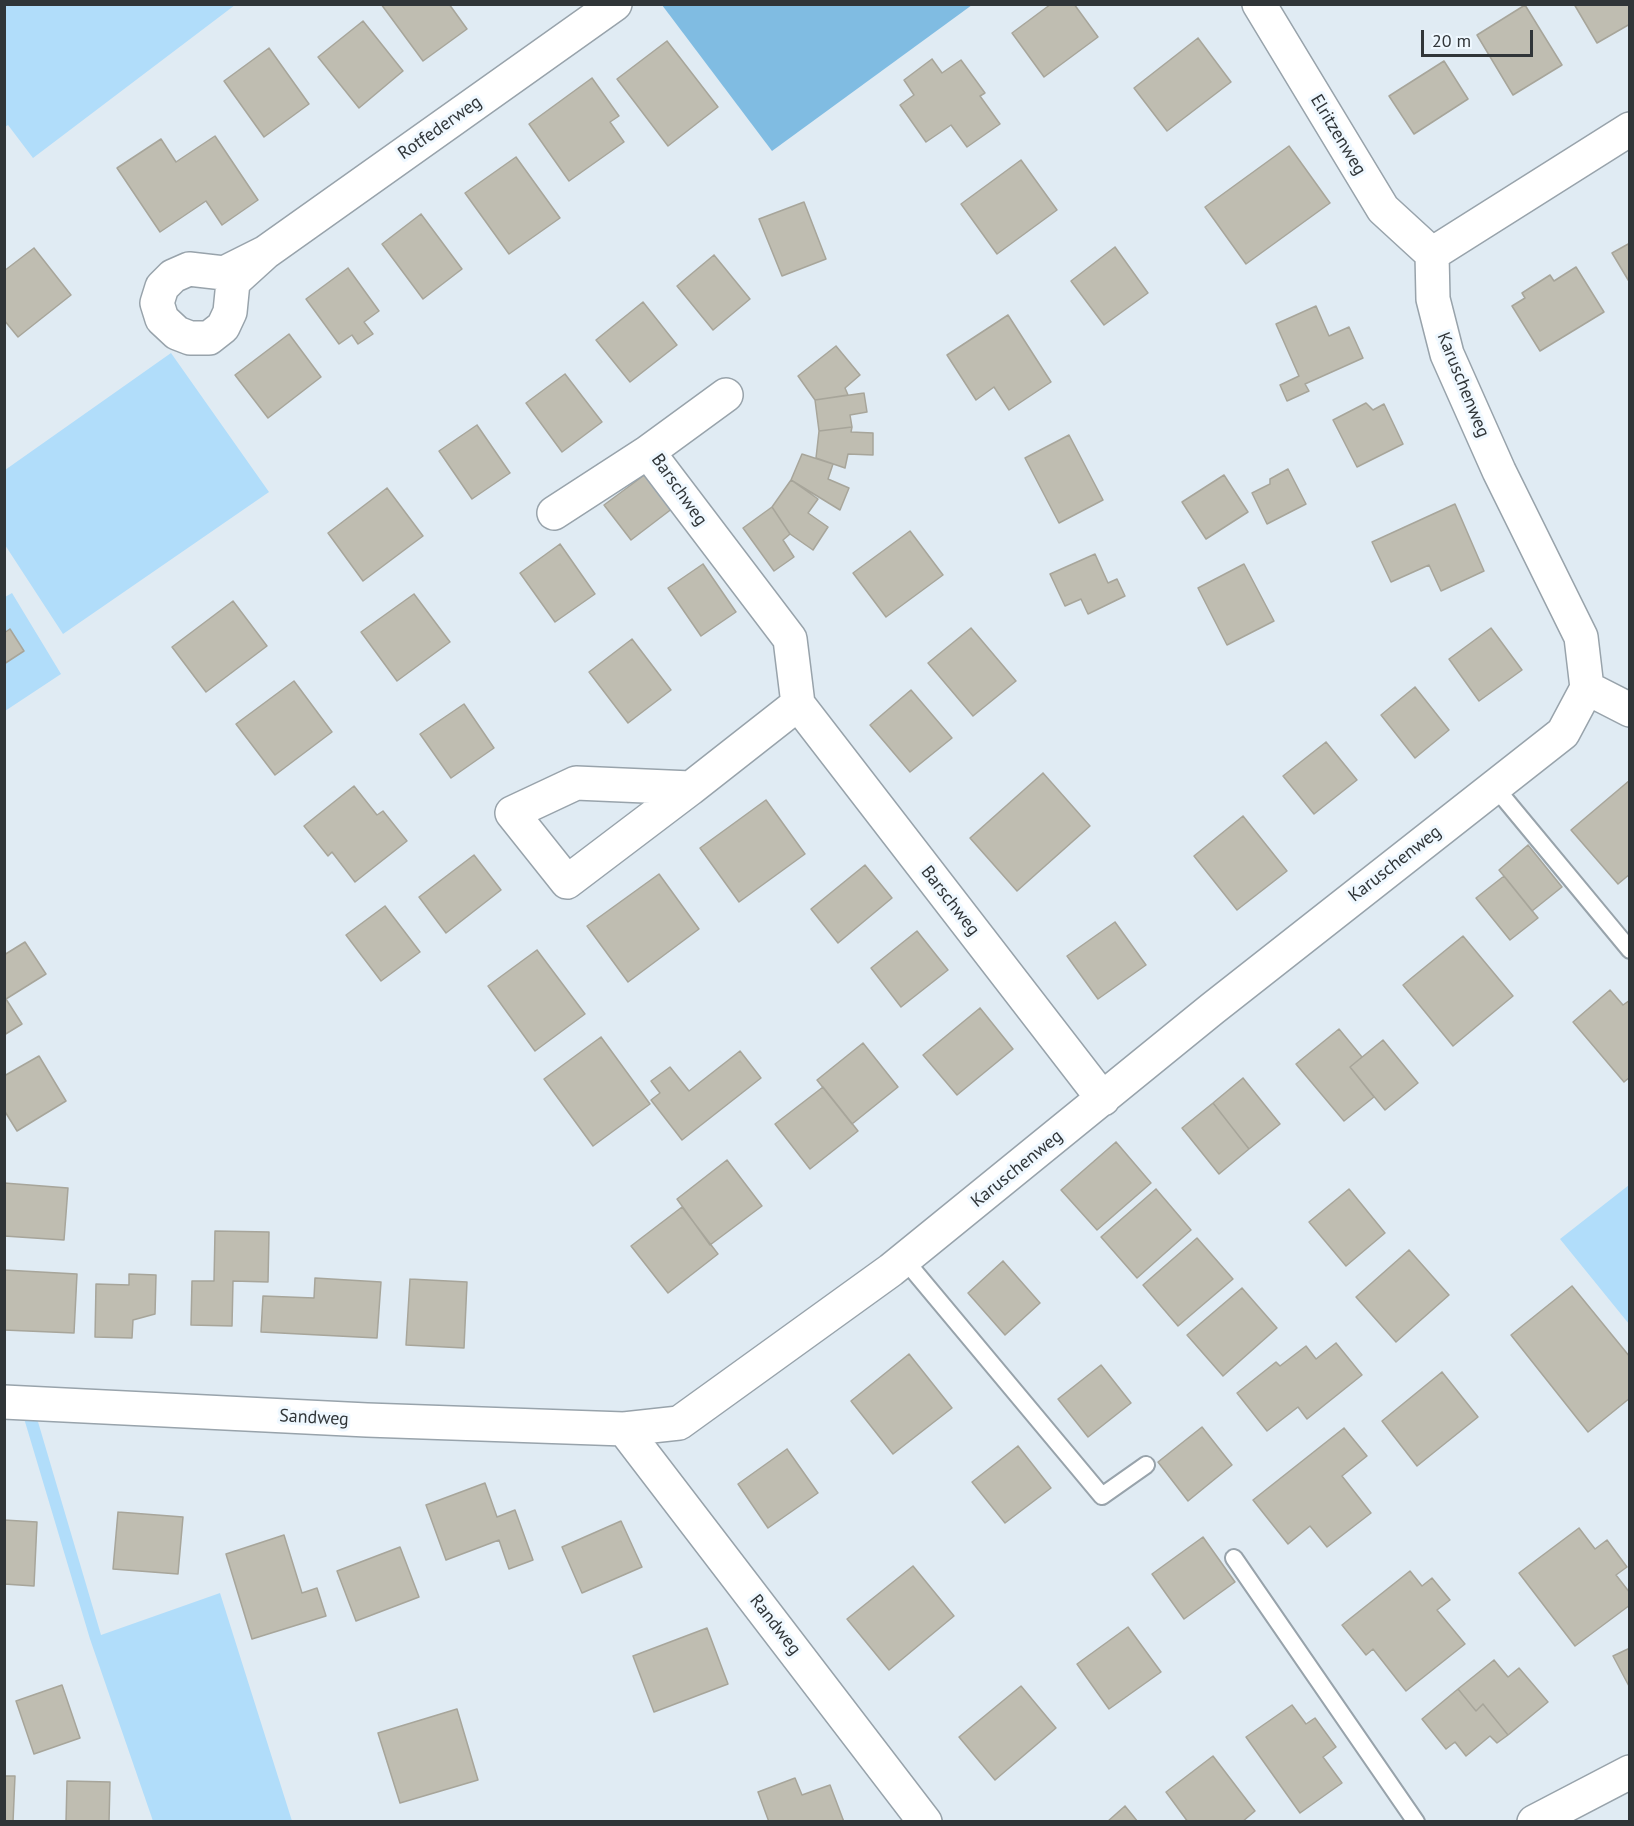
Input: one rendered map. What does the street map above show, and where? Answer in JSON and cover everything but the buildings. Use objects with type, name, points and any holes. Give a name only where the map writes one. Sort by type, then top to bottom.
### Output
[{"type":"street","name":"Rotfederweg","points":[[266,252],[615,4]]},
{"type":"street","name":"Elritzenweg","points":[[1259,4],[1383,208],[1432,254]]},
{"type":"street","points":[[1432,254],[1629,129]]},
{"type":"street","name":"Karuschenweg","points":[[624,1429],[680,1423],[904,1259],[1212,1009],[1563,733],[1587,688],[1581,637],[1499,471],[1447,354],[1432,299],[1432,254]]},
{"type":"street","name":"Barschweg","points":[[726,395],[648,452],[790,639],[798,704],[1103,1099]]},
{"type":"street","points":[[554,513],[648,452]]},
{"type":"street","points":[[1587,688],[1629,710]]},
{"type":"street","points":[[691,788],[576,783],[512,813],[567,882],[691,788],[798,704]]},
{"type":"street","name":"Sandweg","points":[[4,1402],[367,1420],[624,1429]]},
{"type":"street","name":"Randweg","points":[[624,1429],[925,1821]]},
{"type":"street","points":[[1534,1821],[1629,1772]]},
{"type":"lane","points":[[1494,786],[1629,950]]},
{"type":"lane","points":[[904,1259],[1102,1496],[1146,1465]]},
{"type":"lane","points":[[1234,1558],[1416,1821]]},
{"type":"shaded area","points":[[5,4],[235,5],[33,158],[8,125],[5,127]]},
{"type":"shaded area","points":[[662,5],[972,5],[772,151]]},
{"type":"shaded area","points":[[171,353],[269,492],[63,634],[5,545],[5,470]]},
{"type":"shaded area","points":[[12,593],[61,674],[5,711],[5,597]]},
{"type":"shaded area","points":[[1629,1185],[1629,1324],[1560,1239]]},
{"type":"shaded area","points":[[23,1415],[36,1415],[101,1635],[220,1593],[292,1821],[153,1821],[90,1639]]}]
